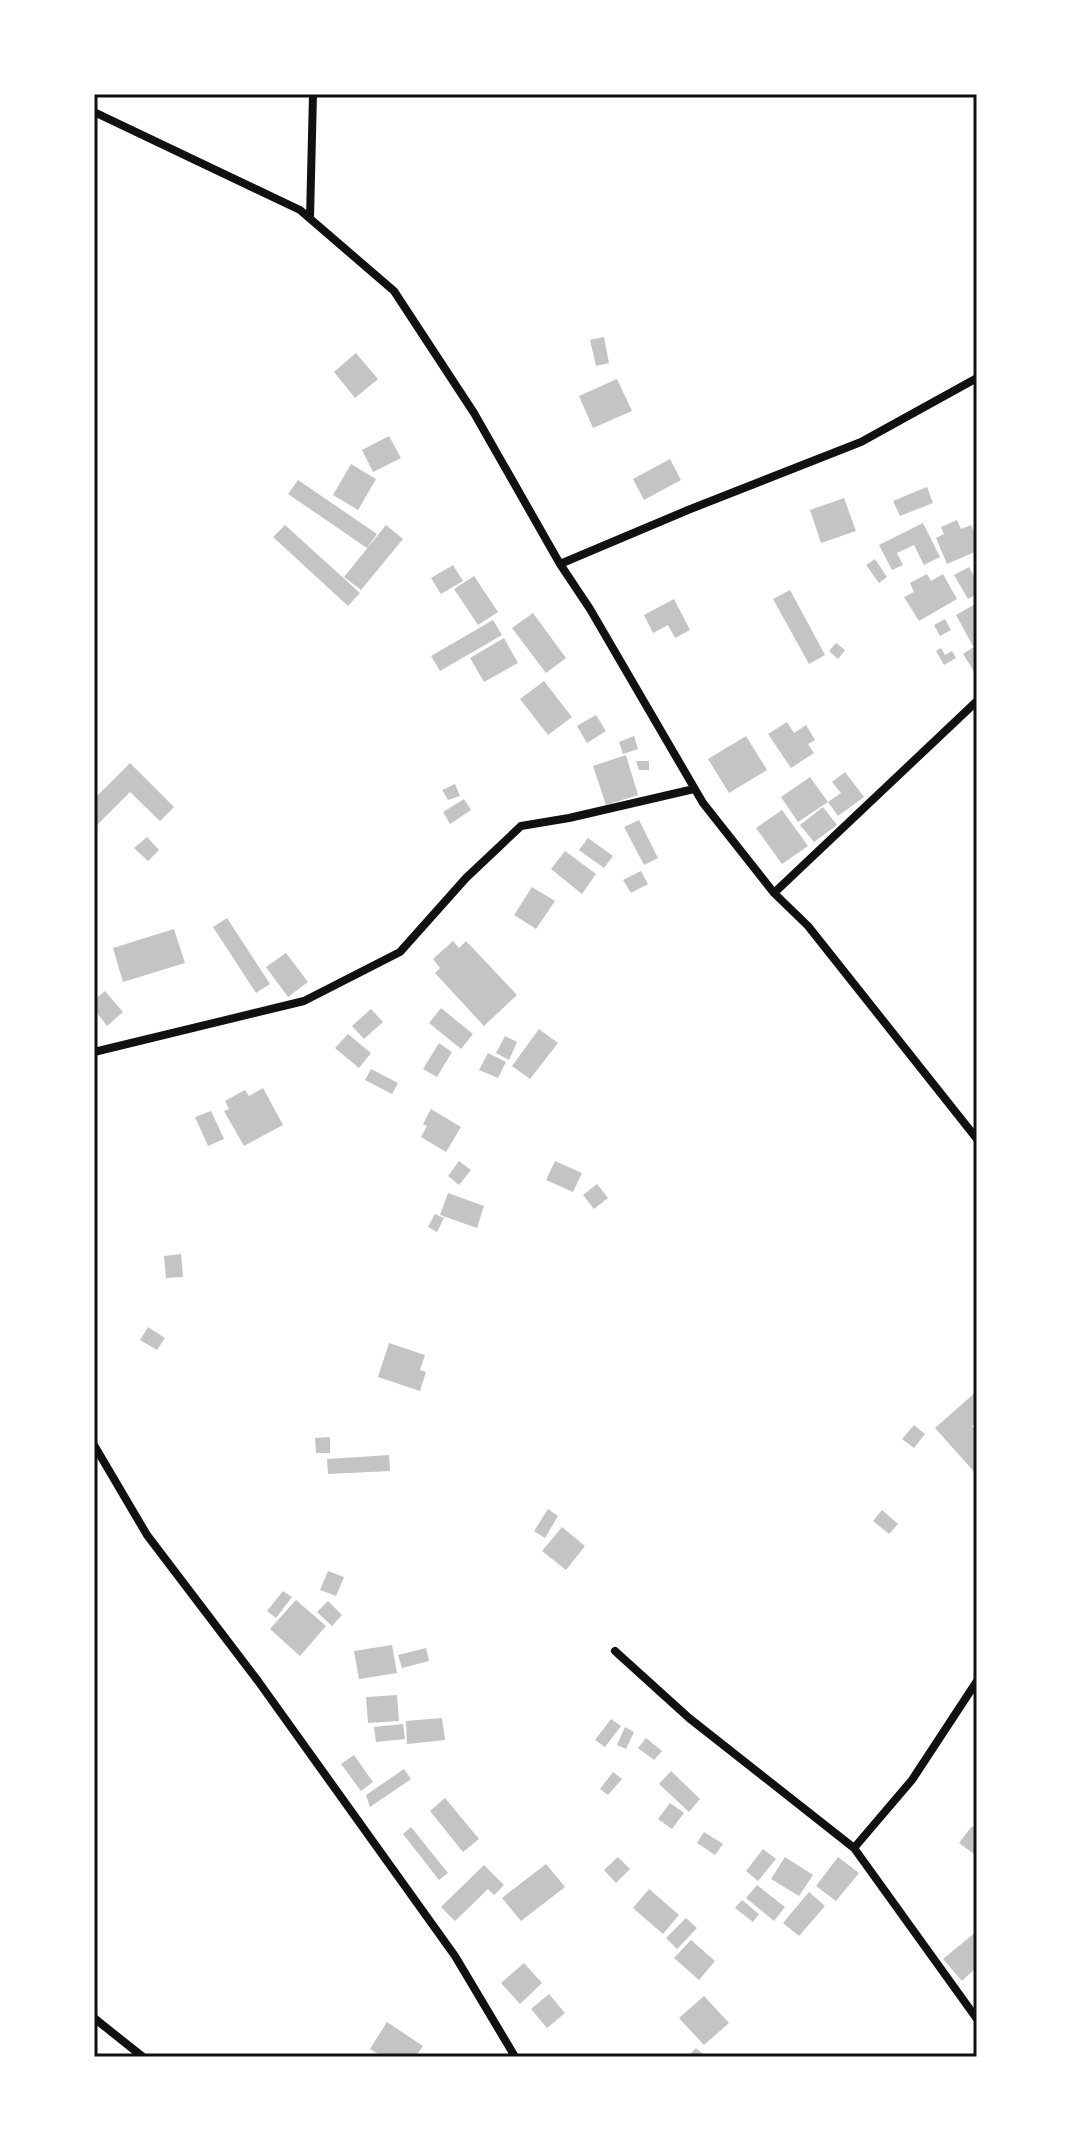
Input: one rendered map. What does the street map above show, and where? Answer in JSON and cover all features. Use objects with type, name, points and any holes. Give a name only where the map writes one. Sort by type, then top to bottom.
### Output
[{"type":"street","points":[[310,218],[313,94]]},
{"type":"street","points":[[94,112],[300,210],[394,291],[474,413],[703,803],[774,893],[808,926],[977,1139]]},
{"type":"street","points":[[560,564],[861,442],[977,378]]},
{"type":"street","points":[[774,893],[977,701]]},
{"type":"street","points":[[94,1052],[304,1001],[400,952],[466,878],[521,826],[694,789]]},
{"type":"street","points":[[94,1445],[147,1535],[258,1681],[455,1956],[514,2055],[512,2057]]},
{"type":"street","points":[[615,1651],[689,1718],[854,1848],[977,2019]]},
{"type":"street","points":[[854,1848],[912,1780],[977,1681]]},
{"type":"street","points":[[94,2018],[143,2057]]},
{"type":"building","points":[[604,337],[609,363],[596,366],[590,340]]},
{"type":"building","points":[[356,353],[378,379],[355,398],[334,372]]},
{"type":"building","points":[[617,379],[632,411],[593,428],[579,396]]},
{"type":"building","points":[[389,436],[401,458],[373,472],[362,450]]},
{"type":"building","points":[[670,459],[681,480],[644,500],[633,479]]},
{"type":"building","points":[[351,464],[376,479],[358,510],[333,495]]},
{"type":"building","points":[[298,480],[377,534],[367,548],[288,494]]},
{"type":"building","points":[[927,487],[933,503],[900,516],[893,501]]},
{"type":"building","points":[[844,498],[856,531],[821,543],[810,510]]},
{"type":"building","points":[[957,520],[961,529],[971,525],[977,538],[977,551],[947,564],[936,538],[944,534],[941,527]]},
{"type":"building","points":[[923,523],[940,557],[924,565],[914,545],[897,553],[903,565],[892,570],[879,545]]},
{"type":"building","points":[[285,525],[360,593],[348,606],[273,537]]},
{"type":"building","points":[[386,525],[403,539],[361,590],[344,577]]},
{"type":"building","points":[[875,559],[887,577],[879,583],[866,565]]},
{"type":"building","points":[[453,565],[463,581],[441,594],[431,578]]},
{"type":"building","points":[[969,567],[977,582],[977,594],[968,599],[954,575]]},
{"type":"building","points":[[927,574],[931,581],[943,574],[957,599],[919,621],[904,597],[914,592],[910,583]]},
{"type":"building","points":[[474,576],[498,612],[478,625],[454,589]]},
{"type":"building","points":[[790,590],[825,655],[809,664],[773,599]]},
{"type":"building","points":[[674,599],[690,630],[675,638],[668,625],[653,633],[644,615]]},
{"type":"building","points":[[977,603],[977,643],[973,646],[956,615]]},
{"type":"building","points":[[533,613],[566,658],[546,673],[512,628]]},
{"type":"building","points":[[945,619],[951,630],[940,636],[934,625]]},
{"type":"building","points":[[493,620],[502,635],[440,671],[431,656]]},
{"type":"building","points":[[504,638],[518,663],[484,682],[470,658]]},
{"type":"building","points":[[836,643],[845,650],[838,659],[829,651]]},
{"type":"building","points":[[977,645],[977,671],[975,673],[963,654]]},
{"type":"building","points":[[941,648],[945,655],[952,651],[956,658],[944,665],[936,651]]},
{"type":"building","points":[[544,681],[572,717],[548,735],[520,699]]},
{"type":"building","points":[[596,715],[606,731],[587,743],[577,726]]},
{"type":"building","points":[[787,722],[794,733],[806,725],[815,740],[808,744],[814,753],[791,768],[768,734]]},
{"type":"building","points":[[634,736],[638,749],[623,754],[619,742]]},
{"type":"building","points":[[746,736],[767,770],[729,793],[708,759]]},
{"type":"building","points":[[626,755],[638,795],[606,805],[593,766]]},
{"type":"building","points":[[636,761],[649,761],[649,770],[639,770]]},
{"type":"building","points":[[130,763],[174,807],[160,821],[130,792],[94,828],[94,799]]},
{"type":"building","points":[[845,772],[864,797],[838,816],[828,802],[841,793],[832,782]]},
{"type":"building","points":[[810,777],[828,802],[798,822],[781,797]]},
{"type":"building","points":[[455,784],[460,796],[448,800],[442,790]]},
{"type":"building","points":[[464,799],[471,810],[450,824],[443,812]]},
{"type":"building","points":[[823,807],[837,825],[814,842],[800,825]]},
{"type":"building","points":[[782,810],[808,846],[782,864],[756,828]]},
{"type":"building","points":[[639,820],[658,858],[644,865],[624,827]]},
{"type":"building","points":[[147,837],[159,850],[148,861],[134,848]]},
{"type":"building","points":[[588,838],[613,856],[604,868],[579,850]]},
{"type":"building","points":[[565,851],[596,874],[582,894],[551,869]]},
{"type":"building","points":[[641,871],[648,884],[631,893],[623,880]]},
{"type":"building","points":[[532,887],[555,901],[536,929],[514,915]]},
{"type":"building","points":[[227,918],[270,984],[256,993],[213,927]]},
{"type":"building","points":[[174,929],[185,963],[123,982],[113,948]]},
{"type":"building","points":[[453,941],[459,948],[466,941],[517,995],[484,1026],[435,973],[440,968],[433,959]]},
{"type":"building","points":[[286,953],[308,982],[288,997],[266,967]]},
{"type":"building","points":[[105,991],[123,1012],[107,1026],[94,1009],[94,1000]]},
{"type":"building","points":[[441,1008],[473,1034],[461,1049],[429,1023]]},
{"type":"building","points":[[371,1009],[383,1022],[364,1039],[352,1026]]},
{"type":"building","points":[[539,1029],[558,1043],[530,1079],[512,1066]]},
{"type":"building","points":[[348,1034],[371,1053],[359,1068],[335,1048]]},
{"type":"building","points":[[505,1036],[517,1042],[509,1060],[496,1053]]},
{"type":"building","points":[[439,1043],[452,1052],[437,1077],[423,1069]]},
{"type":"building","points":[[488,1053],[506,1062],[498,1078],[479,1070]]},
{"type":"building","points":[[371,1069],[398,1083],[392,1094],[365,1080]]},
{"type":"building","points":[[263,1088],[283,1125],[244,1146],[224,1111],[229,1109],[225,1101],[245,1090],[249,1096]]},
{"type":"building","points":[[431,1109],[461,1127],[446,1152],[421,1137],[427,1126],[423,1124]]},
{"type":"building","points":[[211,1111],[224,1139],[208,1146],[195,1117]]},
{"type":"building","points":[[459,1161],[471,1170],[459,1185],[448,1176]]},
{"type":"building","points":[[555,1161],[582,1173],[573,1192],[546,1180]]},
{"type":"building","points":[[597,1184],[608,1198],[594,1209],[583,1195]]},
{"type":"building","points":[[448,1193],[484,1206],[477,1228],[440,1215]]},
{"type":"building","points":[[435,1214],[444,1218],[437,1232],[428,1227]]},
{"type":"building","points":[[181,1254],[183,1277],[166,1278],[164,1256]]},
{"type":"building","points":[[148,1327],[165,1338],[157,1350],[140,1340]]},
{"type":"building","points":[[389,1343],[425,1355],[420,1370],[426,1372],[420,1391],[378,1377]]},
{"type":"building","points":[[977,1391],[977,1422],[972,1426],[977,1432],[977,1475],[935,1428]]},
{"type":"building","points":[[914,1425],[925,1434],[914,1448],[902,1439]]},
{"type":"building","points":[[330,1437],[330,1453],[316,1453],[315,1438]]},
{"type":"building","points":[[389,1455],[390,1471],[328,1474],[327,1459]]},
{"type":"building","points":[[548,1509],[558,1516],[545,1538],[534,1531]]},
{"type":"building","points":[[882,1510],[898,1524],[889,1534],[873,1521]]},
{"type":"building","points":[[562,1527],[585,1546],[566,1570],[542,1551]]},
{"type":"building","points":[[328,1571],[344,1577],[336,1596],[320,1590]]},
{"type":"building","points":[[283,1591],[292,1597],[276,1618],[267,1611]]},
{"type":"building","points":[[296,1600],[326,1626],[300,1656],[270,1629]]},
{"type":"building","points":[[328,1601],[342,1615],[332,1626],[317,1612]]},
{"type":"building","points":[[392,1645],[397,1673],[359,1679],[354,1651]]},
{"type":"building","points":[[426,1648],[429,1661],[402,1668],[398,1655]]},
{"type":"building","points":[[397,1695],[399,1721],[368,1723],[366,1697]]},
{"type":"building","points":[[442,1718],[445,1740],[407,1744],[406,1721]]},
{"type":"building","points":[[611,1719],[621,1726],[605,1747],[595,1740]]},
{"type":"building","points":[[403,1724],[405,1739],[376,1742],[374,1727]]},
{"type":"building","points":[[625,1727],[634,1732],[626,1749],[617,1745]]},
{"type":"building","points":[[646,1738],[662,1751],[654,1760],[638,1748]]},
{"type":"building","points":[[354,1755],[373,1782],[361,1791],[341,1764]]},
{"type":"building","points":[[404,1769],[411,1779],[370,1807],[366,1795]]},
{"type":"building","points":[[671,1771],[700,1799],[689,1812],[659,1784]]},
{"type":"building","points":[[613,1772],[622,1779],[608,1795],[600,1789]]},
{"type":"building","points":[[445,1798],[479,1839],[463,1852],[430,1811]]},
{"type":"building","points":[[670,1803],[684,1813],[672,1829],[658,1819]]},
{"type":"building","points":[[972,1826],[977,1830],[977,1856],[959,1843]]},
{"type":"building","points":[[411,1827],[448,1873],[439,1880],[403,1834]]},
{"type":"building","points":[[704,1832],[723,1844],[715,1855],[697,1843]]},
{"type":"building","points":[[763,1849],[776,1859],[758,1881],[746,1871]]},
{"type":"building","points":[[618,1857],[630,1869],[616,1883],[604,1870]]},
{"type":"building","points":[[785,1857],[813,1875],[799,1896],[771,1879]]},
{"type":"building","points":[[838,1857],[859,1873],[836,1901],[816,1886]]},
{"type":"building","points":[[546,1864],[565,1887],[521,1921],[502,1898]]},
{"type":"building","points":[[484,1865],[504,1885],[494,1895],[488,1889],[455,1921],[441,1907]]},
{"type":"building","points":[[757,1885],[785,1907],[774,1921],[746,1898]]},
{"type":"building","points":[[649,1889],[679,1915],[663,1934],[633,1908]]},
{"type":"building","points":[[809,1892],[825,1906],[799,1936],[783,1923]]},
{"type":"building","points":[[742,1900],[759,1914],[753,1922],[735,1908]]},
{"type":"building","points":[[686,1918],[697,1928],[677,1949],[666,1938]]},
{"type":"building","points":[[977,1931],[977,1967],[962,1981],[943,1959]]},
{"type":"building","points":[[691,1940],[715,1961],[699,1980],[674,1958]]},
{"type":"building","points":[[524,1963],[542,1983],[520,2004],[501,1983]]},
{"type":"building","points":[[549,1994],[565,2013],[547,2028],[531,2009]]},
{"type":"building","points":[[704,1996],[729,2023],[704,2045],[679,2018]]},
{"type":"building","points":[[387,2022],[423,2046],[415,2057],[383,2057],[370,2049]]},
{"type":"building","points":[[696,2048],[706,2057],[687,2057]]}]
